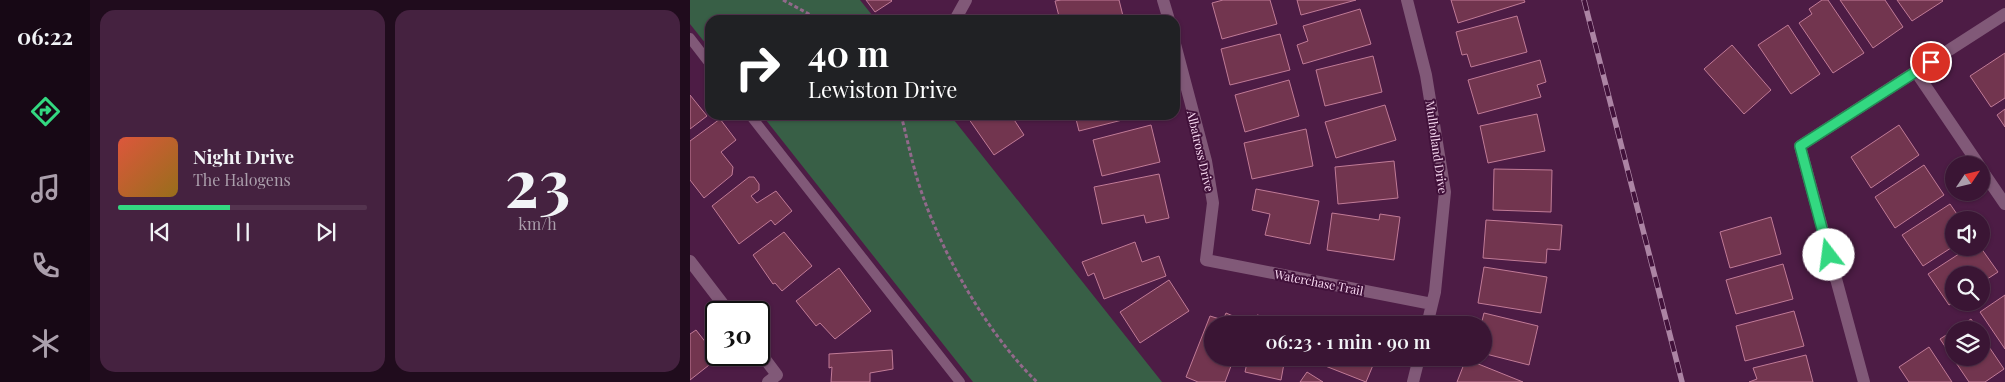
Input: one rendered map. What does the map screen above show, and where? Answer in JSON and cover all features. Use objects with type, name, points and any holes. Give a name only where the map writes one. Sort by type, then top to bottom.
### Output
[{"type":"street","points":[[958,15],[966,0]]},
{"type":"street","points":[[1163,0],[1168,15]]},
{"type":"street","name":"Mulholland Drive","points":[[1408,0],[1426,75],[1444,192],[1435,292],[1429,316]]},
{"type":"street","points":[[1864,382],[1800,146],[2005,14]]},
{"type":"street","name":"Albatross Drive","points":[[1180,63],[1206,161],[1213,203],[1206,260]]},
{"type":"street","points":[[1916,72],[1973,156]]},
{"type":"street","points":[[1990,182],[2005,204]]},
{"type":"street","name":"Waterchase Trail","points":[[1206,260],[1432,304]]},
{"type":"street","points":[[691,265],[720,301]]},
{"type":"street","points":[[766,366],[772,378]]},
{"type":"street","points":[[1412,382],[1417,366]]},
{"type":"lane","points":[[690,38],[705,58]]},
{"type":"lane","points":[[754,120],[960,382]]},
{"type":"path","points":[[783,0],[811,15]]},
{"type":"path","points":[[902,120],[915,172],[929,212],[946,250],[986,318],[1006,347],[1037,382]]},
{"type":"green space","points":[[690,0],[860,0],[872,15],[705,15],[705,43],[690,24]]},
{"type":"green space","points":[[766,120],[954,120],[1162,382],[973,382]]},
{"type":"building","points":[[866,0],[891,0],[892,1],[875,12]]},
{"type":"building","points":[[1119,0],[1123,15],[1059,15],[1055,1]]},
{"type":"building","points":[[1223,0],[1270,0],[1277,24],[1222,39],[1212,3]]},
{"type":"building","points":[[1297,0],[1356,0],[1301,15]]},
{"type":"building","points":[[1451,0],[1524,0],[1525,2],[1458,23]]},
{"type":"building","points":[[1822,0],[1828,0],[1864,53],[1833,73],[1799,23],[1812,14],[1809,9]]},
{"type":"building","points":[[1840,0],[1885,0],[1903,27],[1873,48]]},
{"type":"building","points":[[1897,0],[1942,0],[1943,1],[1912,21]]},
{"type":"building","points":[[1360,9],[1371,44],[1303,64],[1297,45],[1308,41],[1303,26]]},
{"type":"building","points":[[1517,16],[1527,52],[1471,67],[1467,54],[1462,55],[1456,32]]},
{"type":"building","points":[[1788,25],[1820,74],[1791,94],[1758,45]]},
{"type":"building","points":[[1280,34],[1290,70],[1230,85],[1221,49]]},
{"type":"building","points":[[1732,45],[1771,90],[1744,114],[1704,69]]},
{"type":"building","points":[[2005,53],[2005,98],[1991,107],[1970,76]]},
{"type":"building","points":[[1373,56],[1382,92],[1325,106],[1316,70]]},
{"type":"building","points":[[1540,60],[1546,82],[1537,85],[1541,97],[1478,114],[1468,80]]},
{"type":"building","points":[[1289,80],[1299,116],[1245,132],[1235,95]]},
{"type":"building","points":[[690,95],[705,114],[705,118],[690,129]]},
{"type":"building","points":[[1385,105],[1396,140],[1336,158],[1325,122]]},
{"type":"building","points":[[2005,109],[2005,127],[1997,115]]},
{"type":"building","points":[[1537,114],[1545,151],[1488,163],[1480,126]]},
{"type":"building","points":[[719,120],[721,120],[736,140],[721,152],[733,167],[732,175],[704,198],[690,180],[690,141]]},
{"type":"building","points":[[970,120],[1014,120],[1024,135],[994,155]]},
{"type":"building","points":[[1076,120],[1122,120],[1079,131]]},
{"type":"building","points":[[1151,125],[1160,162],[1102,176],[1093,140]]},
{"type":"building","points":[[1899,125],[1919,155],[1871,188],[1851,157]]},
{"type":"building","points":[[1306,129],[1313,166],[1252,179],[1244,143]]},
{"type":"building","points":[[1394,161],[1398,198],[1338,204],[1335,167]]},
{"type":"building","points":[[1924,165],[1944,195],[1895,228],[1875,197]]},
{"type":"building","points":[[1494,169],[1552,170],[1551,212],[1493,210]]},
{"type":"building","points":[[1159,174],[1169,218],[1146,223],[1144,215],[1102,224],[1094,187]]},
{"type":"building","points":[[749,177],[754,177],[759,184],[759,190],[751,196],[757,203],[776,191],[792,211],[775,225],[771,220],[739,244],[712,206]]},
{"type":"building","points":[[1256,189],[1319,201],[1310,244],[1265,235],[1270,214],[1252,210]]},
{"type":"building","points":[[1950,204],[1955,211],[1945,211],[1945,252],[1923,266],[1902,235]]},
{"type":"building","points":[[1332,213],[1379,220],[1380,214],[1400,217],[1394,260],[1327,250]]},
{"type":"building","points":[[1771,217],[1781,254],[1730,268],[1720,232]]},
{"type":"building","points":[[1486,220],[1562,225],[1560,250],[1547,249],[1546,263],[1483,258]]},
{"type":"building","points":[[784,232],[812,266],[782,291],[775,283],[773,284],[753,255]]},
{"type":"building","points":[[1135,242],[1142,262],[1159,256],[1166,276],[1104,299],[1094,273],[1088,276],[1082,262]]},
{"type":"building","points":[[1956,256],[1987,256],[1998,272],[1990,277],[1990,266],[1945,266],[1945,299],[1928,274]]},
{"type":"building","points":[[1783,264],[1793,299],[1736,314],[1726,280]]},
{"type":"building","points":[[1484,267],[1547,277],[1541,313],[1478,303]]},
{"type":"building","points":[[839,268],[871,311],[835,339],[820,323],[816,326],[796,301]]},
{"type":"building","points":[[1169,280],[1189,311],[1140,343],[1120,312]]},
{"type":"building","points":[[2005,295],[2005,349],[1990,327],[1990,321],[1986,321],[1980,312],[1990,311],[1990,305]]},
{"type":"building","points":[[1794,311],[1804,346],[1745,361],[1736,326]]},
{"type":"building","points":[[1484,313],[1538,326],[1529,365],[1492,356],[1492,316],[1483,316]]},
{"type":"building","points":[[696,330],[705,341],[705,366],[708,366],[690,380],[690,334]]},
{"type":"building","points":[[1204,331],[1204,366],[1231,366],[1225,382],[1198,382],[1186,377]]},
{"type":"building","points":[[1945,336],[1945,346],[1940,339]]},
{"type":"building","points":[[1929,347],[1952,382],[1909,382],[1899,367]]},
{"type":"building","points":[[1990,348],[2004,369],[1985,382],[1969,382],[1958,366],[1990,366]]},
{"type":"building","points":[[892,350],[893,369],[870,373],[870,382],[831,382],[832,367],[829,368],[829,354]]},
{"type":"building","points":[[1806,355],[1813,382],[1749,382],[1757,379],[1753,368]]},
{"type":"building","points":[[1246,366],[1284,366],[1281,380],[1245,372]]},
{"type":"building","points":[[1325,366],[1373,366],[1366,382]]},
{"type":"building","points":[[1463,366],[1483,366],[1523,382],[1457,382]]},
{"type":"building","points":[[1307,372],[1323,382],[1300,382]]},
{"type":"railway","points":[[1584,0],[1682,382]]},
{"type":"route","points":[[1829,255],[1800,146],[1931,62]]}]
